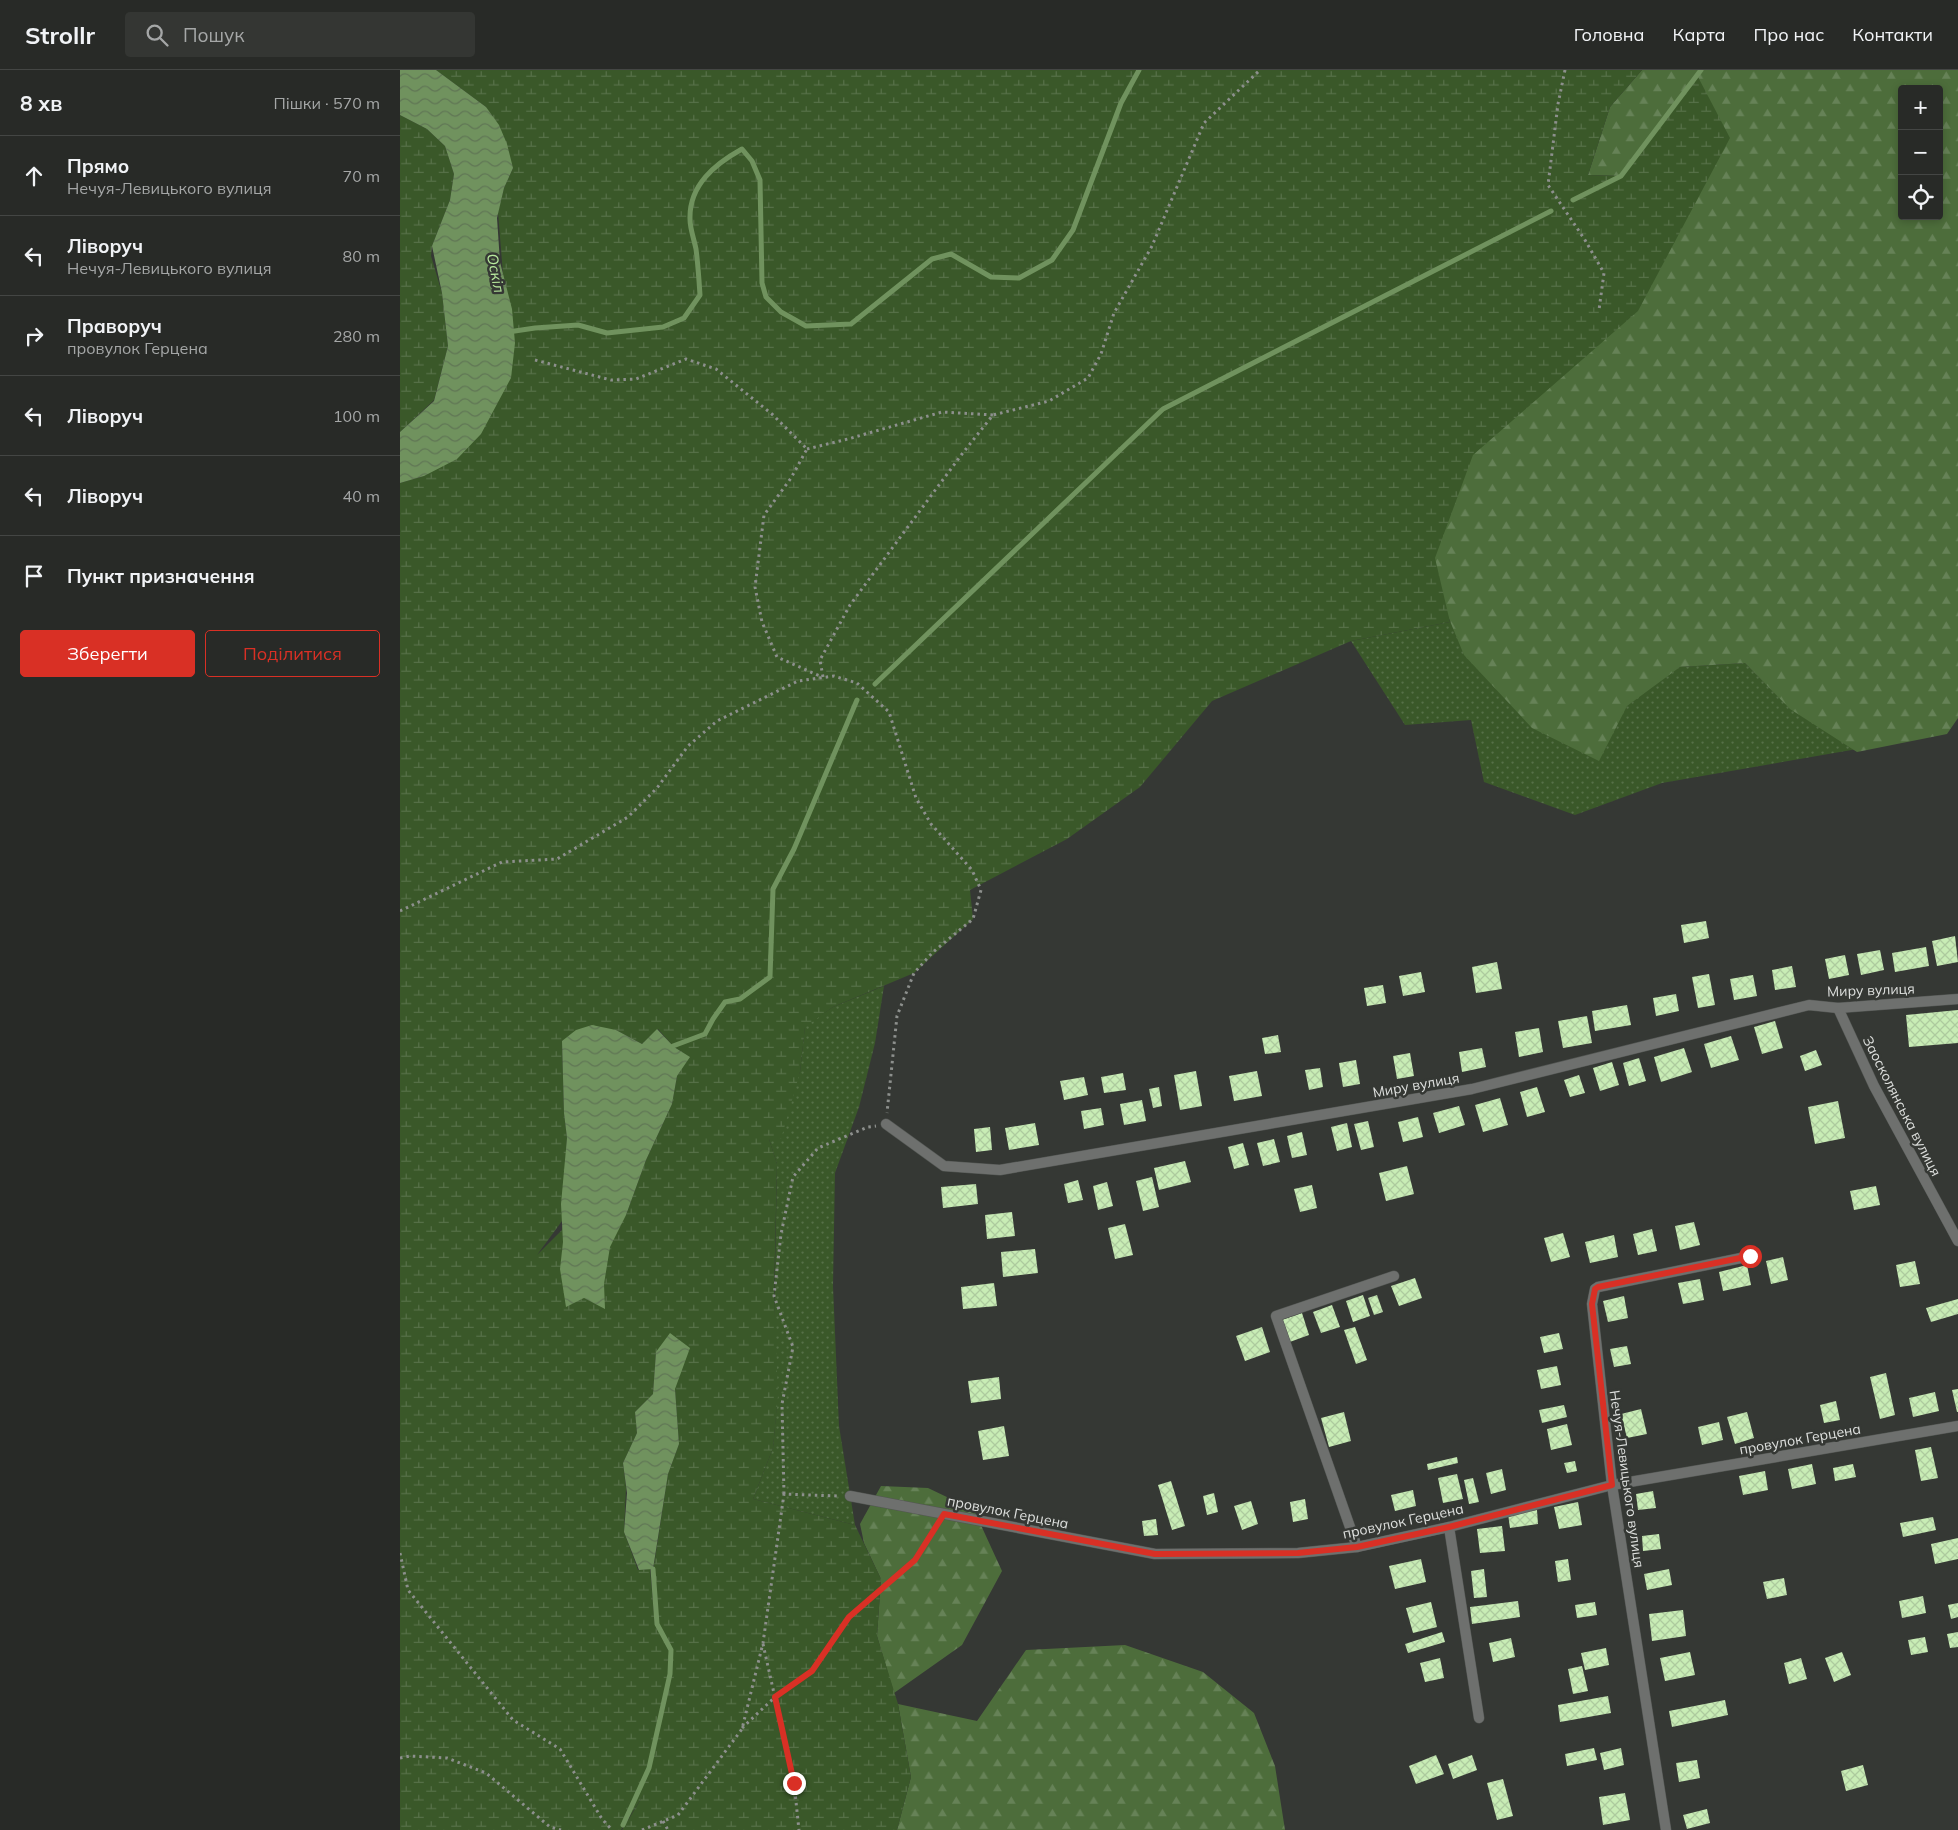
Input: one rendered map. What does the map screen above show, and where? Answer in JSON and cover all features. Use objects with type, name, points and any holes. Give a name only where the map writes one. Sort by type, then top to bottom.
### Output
[{"type":"street","name":"Миру вулиця","points":[[886,1124],[944,1166],[1000,1170],[1472,1089],[1809,1005],[1838,1008],[1958,1000]]},
{"type":"street","name":"Заосколянська вулиця","points":[[1838,1008],[1874,1086],[1958,1241]]},
{"type":"street","name":"Нечуя-Левицького вулиця","points":[[1666,1830],[1612,1485],[1592,1304],[1595,1289],[1598,1287],[1750,1256]]},
{"type":"street","points":[[1357,1547],[1276,1316],[1394,1276]]},
{"type":"street","name":"провулок Герцена","points":[[850,1496],[1155,1554],[1298,1553],[1357,1547],[1449,1527],[1612,1485],[1958,1426]]},
{"type":"street","points":[[1449,1527],[1479,1718]]},
{"type":"path","points":[[823,677],[777,657],[762,622],[755,587],[764,515],[791,478],[807,449],[942,412],[993,415],[1049,401],[1088,378],[1101,354],[1114,313],[1152,246],[1204,123],[1260,70]]},
{"type":"path","points":[[1566,70],[1558,104],[1548,185],[1585,240],[1604,273],[1600,310]]},
{"type":"path","points":[[535,360],[611,380],[636,379],[686,359],[716,370],[773,415],[807,449]]},
{"type":"path","points":[[823,677],[820,660],[850,605],[993,415]]},
{"type":"path","points":[[400,911],[502,862],[557,859],[628,817],[657,788],[688,746],[717,721],[798,681],[834,676],[857,684],[889,712],[916,798],[931,824],[972,870],[981,890],[973,920],[933,952],[914,973],[897,1016],[886,1124],[868,1127],[818,1148],[793,1177],[781,1234],[774,1296],[793,1347],[782,1404],[784,1494],[763,1643],[742,1729]]},
{"type":"path","points":[[784,1494],[850,1496]]},
{"type":"path","points":[[642,1830],[678,1815],[742,1729],[775,1697],[812,1671],[849,1617],[915,1560],[944,1514]]},
{"type":"path","points":[[400,1553],[408,1590],[513,1720],[560,1749],[602,1819],[612,1830]]},
{"type":"path","points":[[763,1643],[794,1783],[800,1830]]},
{"type":"path","points":[[400,1758],[410,1756],[447,1758],[486,1773],[550,1827],[561,1830]]},
{"type":"path","points":[[663,1821],[668,1830]]},
{"type":"green space","points":[[436,70],[1642,70],[1610,107],[1588,175],[1620,176],[1697,75],[1730,138],[1638,311],[1473,455],[1435,558],[1450,622],[1351,641],[1212,701],[1140,787],[1067,839],[970,890],[973,919],[914,973],[833,1007],[805,1027],[800,1072],[781,1139],[769,1139],[777,1164],[774,1296],[778,1396],[773,1448],[753,1499],[855,1525],[881,1579],[877,1636],[898,1704],[911,1777],[897,1830],[622,1830],[646,1791],[621,1830],[400,1830],[400,483],[424,476],[503,274],[498,212],[504,188],[513,168],[486,107]],"holes":[[[658,1029],[673,1046],[689,1057],[677,1076],[672,1104],[646,1160],[626,1215],[565,1219],[562,1230],[537,1255],[562,1221],[567,1138],[564,1113],[562,1041],[616,1030],[642,1044]],[[656,1352],[675,1389],[679,1444],[668,1474],[654,1565],[657,1624],[655,1625],[650,1569],[638,1570],[624,1532],[626,1488],[623,1463],[637,1433],[635,1412],[653,1394]]]},
{"type":"green space","points":[[1642,70],[1958,70],[1958,718],[1947,734],[1857,752],[1790,709],[1745,663],[1680,667],[1627,706],[1599,761],[1532,728],[1464,655],[1424,558],[1466,461],[1697,75],[1621,176],[1588,175],[1610,107]]},
{"type":"green space","points":[[400,115],[427,129],[445,146],[454,174],[450,200],[432,246],[431,256],[442,293],[448,346],[434,400],[400,432]]},
{"type":"green space","points":[[1450,622],[1622,702],[1680,667],[1745,663],[1778,696],[1863,748],[1662,783],[1575,815],[1484,782],[1471,720],[1405,725],[1351,641]]},
{"type":"green space","points":[[884,986],[875,1043],[859,1107],[835,1173],[833,1286],[839,1426],[855,1525],[753,1499],[773,1448],[777,1403],[774,1328],[777,1164],[769,1139],[800,1072],[805,1026],[833,1007]]},
{"type":"green space","points":[[881,1486],[928,1488],[974,1510],[1002,1571],[962,1645],[894,1693],[877,1636],[881,1579],[864,1543],[860,1524]]},
{"type":"green space","points":[[1125,1645],[1203,1672],[1254,1713],[1275,1766],[1285,1830],[897,1830],[911,1777],[898,1704],[977,1721],[1026,1650]]},
{"type":"water","name":"Оскіл","points":[[400,70],[436,70],[486,107],[499,125],[507,144],[513,168],[504,188],[497,218],[500,262],[512,309],[515,343],[511,378],[481,434],[457,459],[424,476],[400,483],[400,432],[434,401],[448,346],[442,293],[432,246],[450,200],[454,174],[445,146],[427,129],[400,115]]},
{"type":"water","points":[[592,1025],[616,1030],[642,1044],[657,1029],[674,1047],[690,1057],[677,1076],[672,1104],[646,1160],[626,1215],[610,1247],[604,1284],[605,1309],[584,1298],[566,1307],[560,1269],[563,1242],[561,1204],[567,1138],[564,1113],[562,1041],[576,1030]]},
{"type":"water","points":[[670,1333],[690,1348],[675,1389],[679,1444],[668,1474],[653,1569],[639,1570],[624,1532],[627,1493],[623,1463],[637,1433],[635,1412],[653,1394],[656,1352]]},
{"type":"building","points":[[1706,921],[1709,938],[1684,943],[1681,925]]},
{"type":"building","points":[[1955,936],[1958,962],[1937,966],[1932,941]]},
{"type":"building","points":[[1926,947],[1929,966],[1895,972],[1892,953]]},
{"type":"building","points":[[1880,950],[1884,970],[1861,975],[1857,954]]},
{"type":"building","points":[[1845,955],[1849,975],[1829,979],[1825,959]]},
{"type":"building","points":[[1497,962],[1502,989],[1476,993],[1472,967]]},
{"type":"building","points":[[1792,966],[1796,987],[1775,990],[1772,970]]},
{"type":"building","points":[[1421,972],[1425,992],[1403,996],[1399,976]]},
{"type":"building","points":[[1709,974],[1715,1005],[1698,1008],[1692,977]]},
{"type":"building","points":[[1753,975],[1757,996],[1734,1000],[1730,979]]},
{"type":"building","points":[[1383,985],[1386,1003],[1367,1006],[1364,988]]},
{"type":"building","points":[[1676,994],[1679,1011],[1656,1016],[1653,998]]},
{"type":"building","points":[[1627,1005],[1631,1025],[1595,1031],[1592,1011]]},
{"type":"building","points":[[1958,1010],[1958,1043],[1909,1047],[1906,1015]]},
{"type":"building","points":[[1587,1016],[1592,1043],[1563,1048],[1558,1021]]},
{"type":"building","points":[[1775,1021],[1783,1048],[1762,1054],[1754,1027]]},
{"type":"building","points":[[1539,1028],[1543,1052],[1519,1057],[1515,1032]]},
{"type":"building","points":[[1278,1035],[1281,1052],[1265,1054],[1262,1038]]},
{"type":"building","points":[[1731,1036],[1739,1060],[1711,1068],[1704,1044]]},
{"type":"building","points":[[1482,1048],[1486,1067],[1462,1072],[1459,1052]]},
{"type":"building","points":[[1684,1048],[1692,1072],[1661,1082],[1654,1057]]},
{"type":"building","points":[[1816,1050],[1822,1065],[1805,1071],[1800,1056]]},
{"type":"building","points":[[1410,1053],[1414,1076],[1397,1079],[1393,1056]]},
{"type":"building","points":[[1639,1058],[1646,1081],[1629,1086],[1623,1063]]},
{"type":"building","points":[[1356,1060],[1360,1084],[1343,1087],[1339,1063]]},
{"type":"building","points":[[1612,1062],[1619,1085],[1600,1091],[1593,1068]]},
{"type":"building","points":[[1320,1068],[1323,1087],[1309,1090],[1305,1070]]},
{"type":"building","points":[[1196,1071],[1202,1106],[1180,1110],[1174,1075]]},
{"type":"building","points":[[1257,1071],[1262,1096],[1234,1101],[1229,1076]]},
{"type":"building","points":[[1123,1073],[1126,1090],[1104,1093],[1101,1077]]},
{"type":"building","points":[[1579,1075],[1585,1093],[1570,1097],[1564,1080]]},
{"type":"building","points":[[1084,1077],[1088,1095],[1064,1100],[1060,1081]]},
{"type":"building","points":[[1159,1087],[1162,1106],[1153,1108],[1149,1089]]},
{"type":"building","points":[[1537,1087],[1545,1112],[1527,1117],[1520,1092]]},
{"type":"building","points":[[1500,1098],[1508,1125],[1483,1132],[1475,1105]]},
{"type":"building","points":[[1142,1100],[1146,1121],[1124,1125],[1120,1104]]},
{"type":"building","points":[[1838,1101],[1845,1138],[1815,1144],[1808,1107]]},
{"type":"building","points":[[1459,1106],[1465,1125],[1439,1133],[1433,1113]]},
{"type":"building","points":[[1101,1108],[1104,1125],[1084,1129],[1081,1111]]},
{"type":"building","points":[[1418,1117],[1423,1137],[1403,1142],[1398,1122]]},
{"type":"building","points":[[1368,1121],[1374,1147],[1361,1150],[1354,1124]]},
{"type":"building","points":[[1035,1123],[1039,1145],[1009,1150],[1005,1128]]},
{"type":"building","points":[[1347,1123],[1352,1147],[1337,1151],[1331,1127]]},
{"type":"building","points":[[990,1127],[992,1150],[976,1152],[974,1129]]},
{"type":"building","points":[[1302,1132],[1307,1155],[1292,1158],[1287,1136]]},
{"type":"building","points":[[1274,1139],[1280,1162],[1263,1166],[1257,1143]]},
{"type":"building","points":[[1243,1143],[1249,1165],[1234,1169],[1228,1147]]},
{"type":"building","points":[[1185,1161],[1191,1182],[1159,1190],[1154,1168]]},
{"type":"building","points":[[1407,1166],[1414,1194],[1386,1201],[1379,1173]]},
{"type":"building","points":[[1152,1177],[1159,1207],[1143,1211],[1136,1181]]},
{"type":"building","points":[[1078,1180],[1083,1200],[1068,1203],[1064,1184]]},
{"type":"building","points":[[1107,1182],[1113,1206],[1098,1210],[1093,1186]]},
{"type":"building","points":[[976,1184],[978,1204],[943,1208],[941,1187]]},
{"type":"building","points":[[1312,1185],[1317,1208],[1300,1212],[1294,1189]]},
{"type":"building","points":[[1876,1186],[1880,1205],[1854,1210],[1850,1191]]},
{"type":"building","points":[[1012,1212],[1015,1236],[987,1239],[985,1215]]},
{"type":"building","points":[[1694,1222],[1700,1245],[1680,1250],[1675,1226]]},
{"type":"building","points":[[1125,1224],[1133,1255],[1115,1259],[1108,1228]]},
{"type":"building","points":[[1652,1229],[1657,1251],[1638,1255],[1633,1234]]},
{"type":"building","points":[[1563,1233],[1570,1257],[1551,1262],[1544,1238]]},
{"type":"building","points":[[1614,1235],[1618,1257],[1590,1263],[1585,1242]]},
{"type":"building","points":[[1035,1249],[1038,1273],[1003,1277],[1001,1252]]},
{"type":"building","points":[[1783,1257],[1788,1280],[1771,1284],[1766,1261]]},
{"type":"building","points":[[1915,1261],[1920,1284],[1900,1287],[1896,1265]]},
{"type":"building","points":[[1747,1265],[1751,1285],[1723,1291],[1719,1272]]},
{"type":"building","points":[[1415,1278],[1422,1298],[1399,1306],[1391,1286]]},
{"type":"building","points":[[1700,1279],[1704,1300],[1683,1304],[1678,1283]]},
{"type":"building","points":[[994,1283],[997,1306],[963,1309],[961,1287]]},
{"type":"building","points":[[1363,1295],[1370,1316],[1353,1322],[1346,1301]]},
{"type":"building","points":[[1377,1295],[1383,1312],[1374,1315],[1368,1298]]},
{"type":"building","points":[[1624,1296],[1628,1318],[1608,1322],[1603,1301]]},
{"type":"building","points":[[1958,1299],[1958,1314],[1931,1322],[1926,1308]]},
{"type":"building","points":[[1332,1305],[1340,1327],[1321,1333],[1313,1312]]},
{"type":"building","points":[[1302,1313],[1309,1335],[1287,1343],[1279,1321]]},
{"type":"building","points":[[1262,1327],[1270,1352],[1245,1361],[1236,1336]]},
{"type":"building","points":[[1355,1327],[1367,1360],[1356,1364],[1344,1330]]},
{"type":"building","points":[[1559,1333],[1563,1349],[1544,1353],[1540,1337]]},
{"type":"building","points":[[1627,1346],[1631,1364],[1614,1367],[1610,1349]]},
{"type":"building","points":[[1557,1366],[1561,1385],[1541,1389],[1537,1370]]},
{"type":"building","points":[[1886,1373],[1895,1415],[1880,1419],[1870,1377]]},
{"type":"building","points":[[999,1377],[1001,1399],[971,1403],[968,1381]]},
{"type":"building","points":[[1958,1389],[1958,1412],[1957,1412],[1952,1390]]},
{"type":"building","points":[[1935,1392],[1939,1411],[1913,1417],[1909,1398]]},
{"type":"building","points":[[1836,1401],[1840,1420],[1824,1423],[1820,1405]]},
{"type":"building","points":[[1564,1405],[1567,1417],[1542,1423],[1539,1410]]},
{"type":"building","points":[[1641,1409],[1647,1434],[1627,1438],[1621,1414]]},
{"type":"building","points":[[1344,1412],[1351,1441],[1329,1447],[1321,1418]]},
{"type":"building","points":[[1747,1412],[1754,1438],[1735,1444],[1727,1417]]},
{"type":"building","points":[[1719,1422],[1723,1440],[1702,1445],[1698,1427]]},
{"type":"building","points":[[1567,1424],[1572,1445],[1551,1450],[1547,1429]]},
{"type":"building","points":[[1004,1426],[1009,1456],[983,1460],[978,1431]]},
{"type":"building","points":[[1931,1447],[1938,1478],[1921,1481],[1915,1450]]},
{"type":"building","points":[[1457,1457],[1458,1463],[1428,1470],[1427,1464]]},
{"type":"building","points":[[1575,1461],[1577,1471],[1567,1473],[1564,1463]]},
{"type":"building","points":[[1812,1464],[1816,1484],[1792,1489],[1788,1469]]},
{"type":"building","points":[[1853,1464],[1856,1477],[1835,1481],[1833,1468]]},
{"type":"building","points":[[1502,1469],[1506,1490],[1491,1494],[1486,1473]]},
{"type":"building","points":[[1765,1471],[1768,1490],[1743,1495],[1739,1476]]},
{"type":"building","points":[[1457,1474],[1463,1499],[1443,1503],[1438,1478]]},
{"type":"building","points":[[1473,1478],[1479,1502],[1469,1504],[1464,1480]]},
{"type":"building","points":[[1171,1481],[1185,1526],[1172,1530],[1158,1485]]},
{"type":"building","points":[[1413,1490],[1416,1506],[1395,1511],[1391,1495]]},
{"type":"building","points":[[1653,1491],[1656,1508],[1638,1510],[1636,1494]]},
{"type":"building","points":[[1214,1493],[1218,1512],[1207,1515],[1203,1496]]},
{"type":"building","points":[[1305,1499],[1308,1519],[1293,1522],[1290,1502]]},
{"type":"building","points":[[1251,1501],[1258,1524],[1242,1530],[1234,1506]]},
{"type":"building","points":[[1578,1502],[1582,1525],[1559,1529],[1554,1507]]},
{"type":"building","points":[[1537,1510],[1538,1524],[1510,1528],[1508,1514]]},
{"type":"building","points":[[1933,1517],[1936,1530],[1903,1537],[1900,1523]]},
{"type":"building","points":[[1156,1519],[1158,1535],[1144,1536],[1142,1521]]},
{"type":"building","points":[[1502,1526],[1505,1551],[1480,1553],[1477,1529]]},
{"type":"building","points":[[1659,1534],[1661,1549],[1643,1551],[1642,1536]]},
{"type":"building","points":[[1958,1538],[1958,1559],[1935,1564],[1931,1544]]},
{"type":"building","points":[[1421,1559],[1426,1582],[1395,1589],[1389,1566]]},
{"type":"building","points":[[1568,1559],[1571,1580],[1558,1582],[1555,1561]]},
{"type":"building","points":[[1484,1569],[1487,1597],[1474,1598],[1471,1571]]},
{"type":"building","points":[[1669,1569],[1672,1585],[1647,1590],[1644,1574]]},
{"type":"building","points":[[1784,1578],[1787,1595],[1767,1599],[1763,1582]]},
{"type":"building","points":[[1923,1596],[1926,1613],[1902,1618],[1899,1601]]},
{"type":"building","points":[[1518,1601],[1520,1617],[1472,1624],[1470,1607]]},
{"type":"building","points":[[1431,1602],[1437,1627],[1413,1633],[1406,1608]]},
{"type":"building","points":[[1595,1602],[1597,1615],[1577,1618],[1575,1605]]},
{"type":"building","points":[[1958,1603],[1958,1617],[1951,1619],[1948,1605]]},
{"type":"building","points":[[1683,1610],[1686,1636],[1652,1641],[1649,1614]]},
{"type":"building","points":[[1442,1632],[1445,1642],[1408,1653],[1405,1644]]},
{"type":"building","points":[[1958,1632],[1958,1647],[1950,1648],[1947,1634]]},
{"type":"building","points":[[1925,1637],[1928,1652],[1911,1655],[1908,1640]]},
{"type":"building","points":[[1511,1638],[1515,1657],[1493,1662],[1489,1643]]},
{"type":"building","points":[[1606,1648],[1609,1665],[1585,1670],[1581,1653]]},
{"type":"building","points":[[1690,1652],[1695,1675],[1665,1681],[1660,1658]]},
{"type":"building","points":[[1842,1652],[1851,1675],[1834,1682],[1825,1658]]},
{"type":"building","points":[[1440,1658],[1444,1678],[1425,1682],[1420,1663]]},
{"type":"building","points":[[1801,1658],[1807,1679],[1789,1684],[1784,1663]]},
{"type":"building","points":[[1582,1666],[1588,1691],[1573,1694],[1568,1669]]},
{"type":"building","points":[[1608,1696],[1611,1713],[1560,1722],[1558,1705]]},
{"type":"building","points":[[1725,1700],[1728,1715],[1672,1727],[1669,1711]]},
{"type":"building","points":[[1594,1748],[1597,1760],[1567,1766],[1565,1754]]},
{"type":"building","points":[[1621,1748],[1624,1765],[1604,1770],[1600,1753]]},
{"type":"building","points":[[1436,1755],[1444,1774],[1416,1784],[1409,1766]]},
{"type":"building","points":[[1472,1755],[1477,1770],[1453,1779],[1448,1764]]},
{"type":"building","points":[[1697,1760],[1700,1778],[1679,1782],[1676,1763]]},
{"type":"building","points":[[1863,1765],[1868,1785],[1846,1791],[1841,1771]]},
{"type":"building","points":[[1503,1779],[1513,1816],[1497,1820],[1487,1783]]},
{"type":"building","points":[[1625,1793],[1630,1820],[1603,1825],[1599,1797]]},
{"type":"building","points":[[1707,1809],[1710,1823],[1687,1829],[1683,1815]]},
{"type":"waterway","points":[[508,332],[578,325],[607,333],[663,327],[684,318],[700,295],[696,249],[690,223],[694,196],[699,186],[713,169],[742,149],[752,161],[760,180],[762,283],[766,297],[781,312],[806,326],[851,324],[932,259],[951,254],[991,277],[1019,278],[1052,260],[1073,230],[1121,103],[1139,70]]},
{"type":"waterway","points":[[1573,200],[1621,176],[1701,70]]},
{"type":"waterway","points":[[875,684],[1163,409],[1551,211]]},
{"type":"waterway","points":[[673,1046],[705,1034],[725,1002],[740,999],[770,977],[773,889],[794,849],[857,700]]},
{"type":"waterway","points":[[623,1825],[649,1768],[670,1674],[671,1650],[657,1624],[653,1569]]},
{"type":"route","points":[[794,1783],[775,1697],[812,1671],[849,1617],[915,1560],[944,1514],[1155,1554],[1298,1553],[1357,1547],[1449,1527],[1612,1485],[1592,1304],[1595,1289],[1750,1256]]}]
